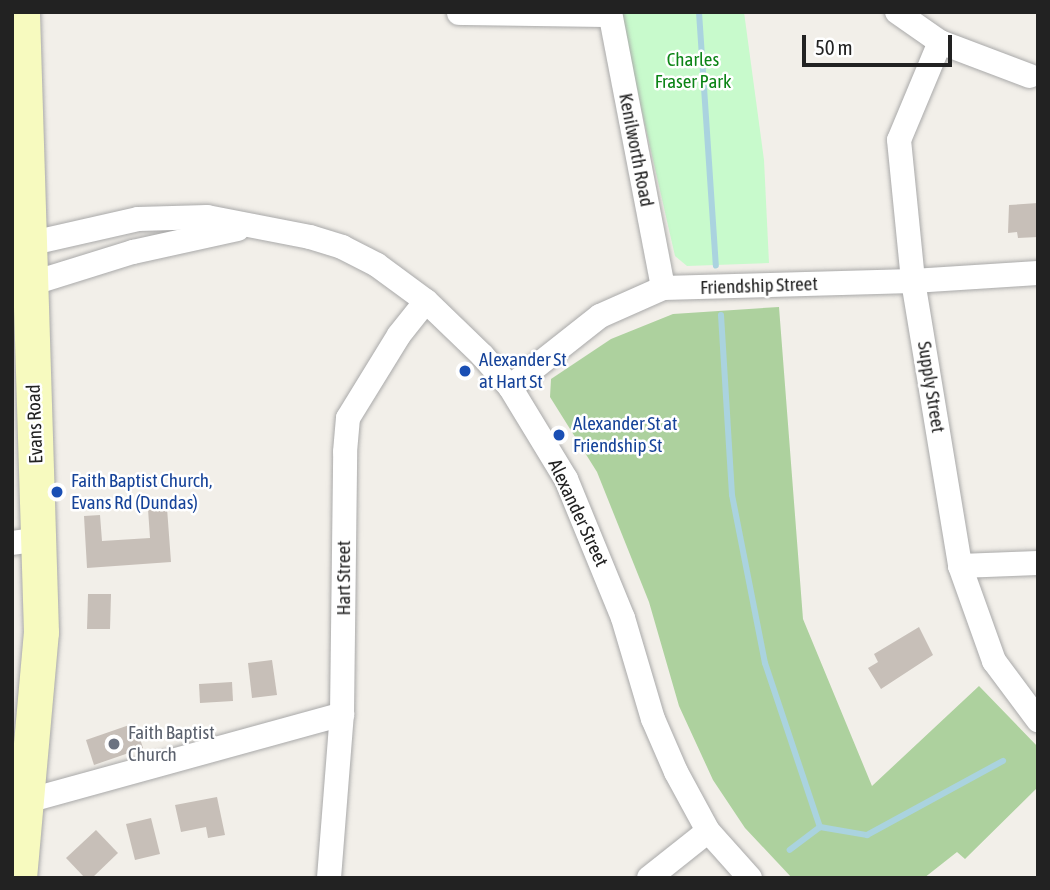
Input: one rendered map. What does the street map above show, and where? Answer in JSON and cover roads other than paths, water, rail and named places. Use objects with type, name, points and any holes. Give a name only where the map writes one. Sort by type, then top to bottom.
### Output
[{"type":"street","name":"Evans Road","points":[[19,878],[41,632],[26,541],[30,284],[22,12]]},
{"type":"street","points":[[897,12],[940,42],[1030,76]]},
{"type":"street","points":[[459,13],[610,14]]},
{"type":"street","name":"Kenilworth Road","points":[[610,14],[663,288]]},
{"type":"street","name":"Supply Street","points":[[940,42],[899,140],[913,281],[960,566],[994,661],[1038,720]]},
{"type":"street","name":"Alexander Street","points":[[28,244],[138,219],[207,217],[259,226],[342,247],[377,265],[426,301],[482,355],[510,387],[566,479],[623,618],[664,747],[708,831],[750,878]]},
{"type":"street","name":"Alexander Street","points":[[30,284],[174,242],[259,226]]},
{"type":"street","name":"Friendship Street","points":[[510,387],[600,316],[663,288],[913,281],[1038,273]]},
{"type":"street","name":"Hart Street","points":[[329,878],[342,714],[348,418],[399,335],[426,301]]},
{"type":"street","points":[[960,566],[1038,563]]},
{"type":"street","points":[[27,801],[342,714]]},
{"type":"street","points":[[649,878],[708,831]]},
{"type":"waterway","points":[[699,12],[716,265]]},
{"type":"waterway","points":[[721,315],[732,495],[765,663],[820,827],[790,850]]},
{"type":"waterway","points":[[820,827],[867,835],[1003,761]]},
{"type":"place","name":"Alexander St at Hart St","points":[[465,371]]},
{"type":"place","name":"Alexander St at Friendship St","points":[[559,435]]},
{"type":"place","name":"Faith Baptist Church, Evans Rd (Dundas)","points":[[57,492]]},
{"type":"place","name":"Faith Baptist Church","points":[[114,744]]},
{"type":"park label","name":"Charles Fraser Park","points":[[693,71]]}]
